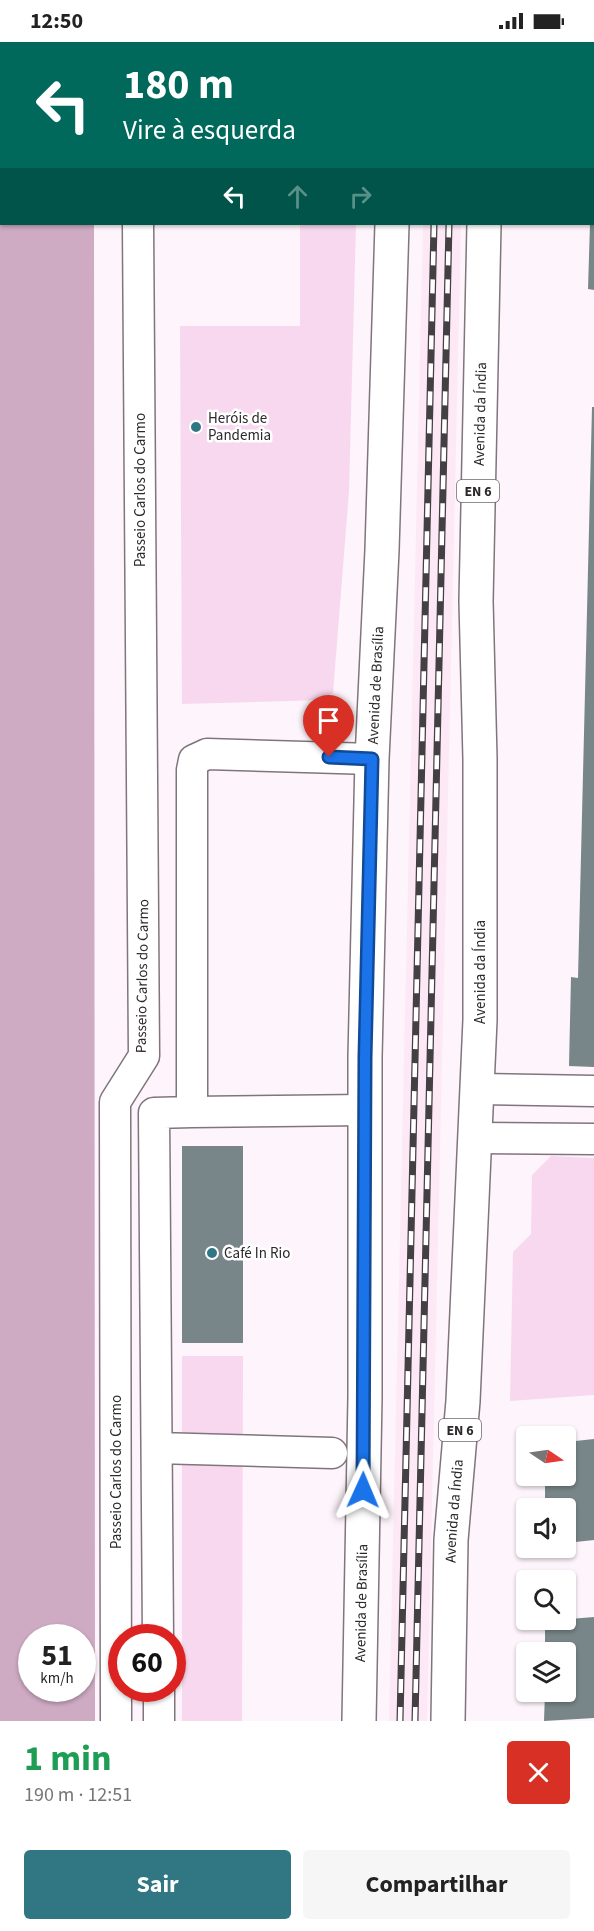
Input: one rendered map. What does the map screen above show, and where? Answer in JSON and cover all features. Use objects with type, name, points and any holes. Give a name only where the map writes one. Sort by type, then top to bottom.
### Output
[{"type":"main road","name":"Avenida de Brasília","points":[[358,1721],[365,1397],[365,1110],[372,759],[392,225]]},
{"type":"main road","name":"Avenida da Índia","points":[[448,1721],[451,1540],[463,1401],[480,1020],[480,759],[476,601],[484,225]]},
{"type":"street","name":"Passeio Carlos do Carmo","points":[[116,1721],[115,1102],[144,1056],[138,225]]},
{"type":"street","points":[[192,1112],[191,813],[194,760],[207,754],[372,759]]},
{"type":"street","points":[[144,1056],[144,1093]]},
{"type":"street","points":[[478,1089],[594,1091]]},
{"type":"street","points":[[159,1624],[154,1113],[365,1110]]},
{"type":"street","points":[[475,1138],[594,1139]]},
{"type":"street","points":[[157,1448],[332,1453]]},
{"type":"street","points":[[159,1702],[159,1721]]},
{"type":"shaded area","points":[[0,225],[94,225],[95,1624],[18,1624],[18,1702],[95,1702],[95,1721],[0,1721]]},
{"type":"shaded area","points":[[300,225],[356,225],[349,491],[333,693],[322,700],[182,704],[180,326],[300,326]]},
{"type":"shaded area","points":[[423,225],[461,225],[427,1721],[389,1721]]},
{"type":"shaded area","points":[[551,1156],[594,1158],[594,1395],[510,1401],[513,1252],[531,1234],[532,1175]]},
{"type":"shaded area","points":[[182,1356],[243,1356],[242,1721],[182,1721],[182,1702],[186,1702],[186,1624],[182,1624]]},
{"type":"building","points":[[590,225],[594,225],[594,290],[588,289]]},
{"type":"building","points":[[592,407],[594,407],[594,1067],[569,1066],[571,977],[578,978]]},
{"type":"building","name":"Café In Rio","points":[[182,1146],[243,1146],[243,1343],[182,1343]]},
{"type":"building","points":[[594,1439],[594,1540],[576,1542],[576,1498],[545,1498],[545,1486],[576,1486],[576,1441]]},
{"type":"building","points":[[594,1617],[594,1718],[544,1721],[545,1702],[576,1702],[576,1642],[545,1642],[545,1630],[576,1630],[576,1618]]},
{"type":"railway","points":[[400,1721],[434,225]]},
{"type":"railway","points":[[415,1721],[449,225]]},
{"type":"place","name":"Heróis de Pandemia","points":[[196,427]]},
{"type":"place","name":"Café In Rio","points":[[212,1253]]},
{"type":"route","points":[[329,757],[372,759],[365,1057],[363,1490]]}]
